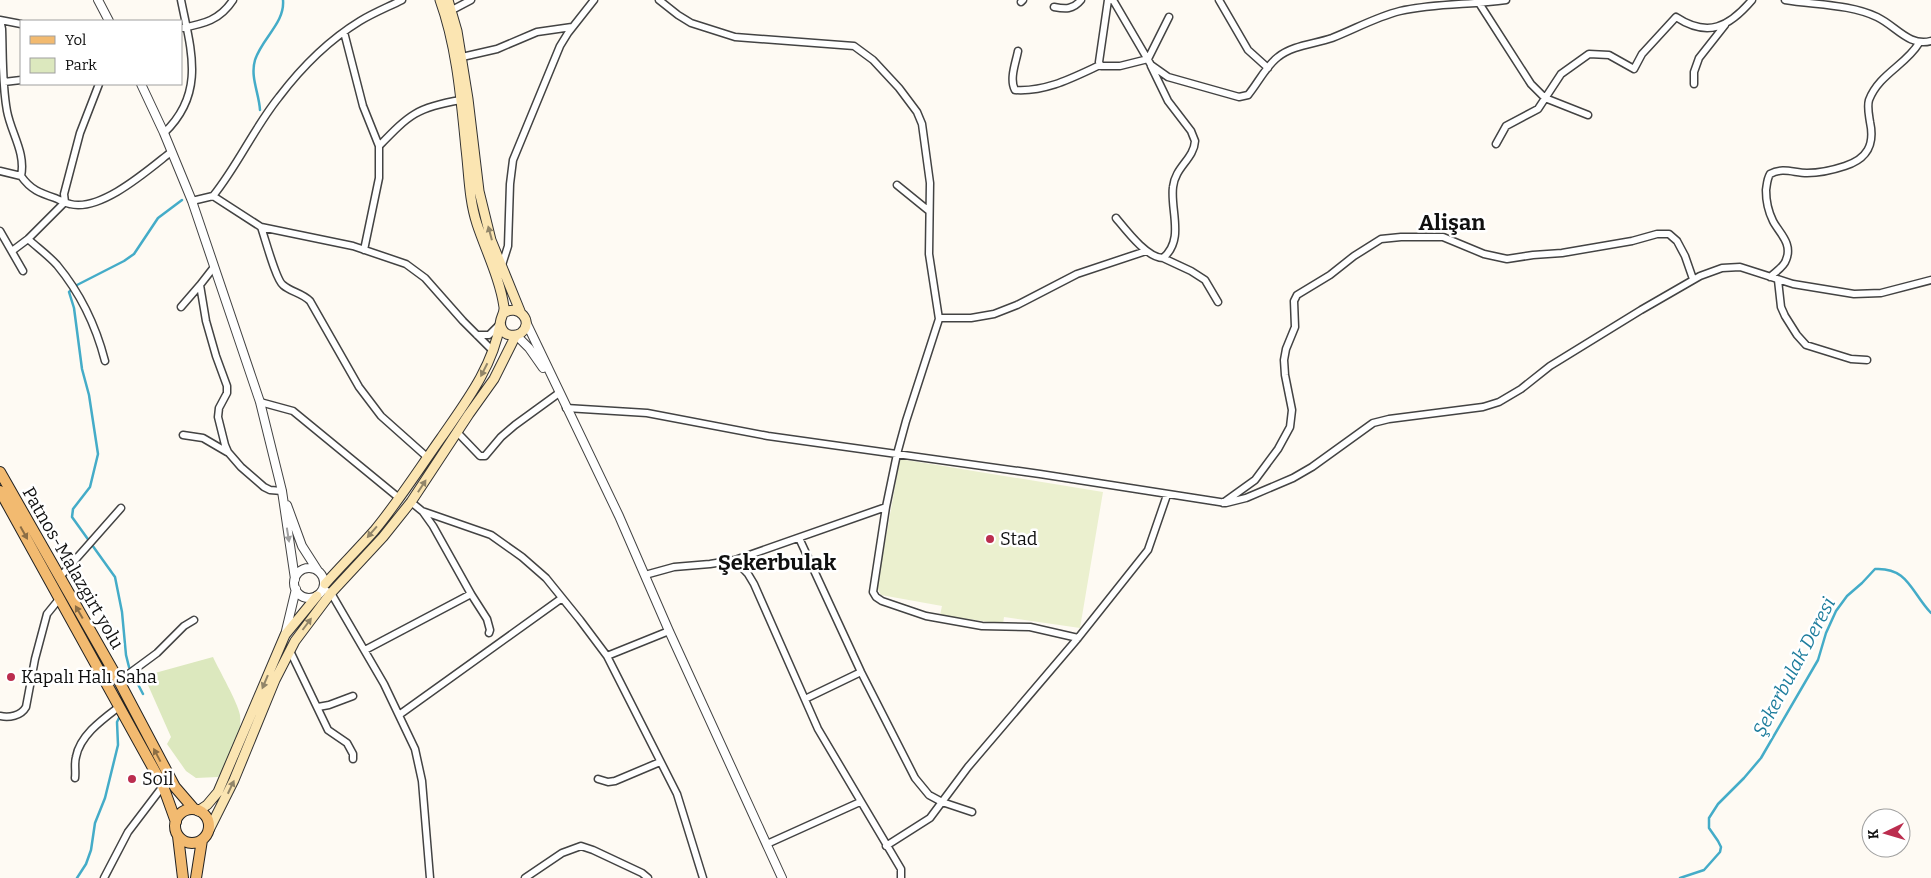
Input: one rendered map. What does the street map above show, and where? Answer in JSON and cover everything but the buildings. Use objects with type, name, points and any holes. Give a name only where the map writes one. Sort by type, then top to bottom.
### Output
[{"type":"main road","points":[[196,878],[202,840],[234,780],[275,680],[290,650],[326,588],[399,498],[476,386],[498,340],[500,324],[504,313],[502,295],[476,221],[471,194],[462,100],[451,36],[440,0]]},
{"type":"main road","points":[[326,588],[383,537],[411,502],[494,379],[516,335],[523,330],[526,322],[491,240],[479,191],[462,57],[448,0]]},
{"type":"main road","points":[[504,313],[512,309],[520,311]]},
{"type":"main road","points":[[500,324],[504,332],[516,335]]},
{"type":"main road","name":"Patnos-Malazgirt yolu","points":[[0,472],[119,681],[175,787],[196,810]]},
{"type":"main road","points":[[0,491],[163,786],[176,822],[183,878]]},
{"type":"main road","points":[[176,822],[181,814],[207,805],[218,792],[284,635],[317,596]]},
{"type":"main road","points":[[196,810],[206,816],[209,830]]},
{"type":"main road","points":[[178,836],[192,843],[202,840]]},
{"type":"street","points":[[164,133],[174,124],[182,111],[193,79],[192,58],[184,28],[181,0]]},
{"type":"street","points":[[184,28],[219,16],[225,12],[233,0]]},
{"type":"street","points":[[192,201],[213,196],[229,176],[278,97],[302,70],[344,32],[362,20],[402,0]]},
{"type":"street","points":[[452,10],[470,0]]},
{"type":"street","points":[[502,265],[508,246],[511,172],[516,150],[557,52],[572,27],[594,0]]},
{"type":"street","points":[[659,0],[678,16],[691,23],[735,37],[854,46],[864,52],[899,88],[919,118],[925,143],[930,182],[929,211],[931,227],[929,254],[939,318],[897,454],[886,507],[873,592],[876,597],[926,616],[982,626],[1030,627],[1078,638]]},
{"type":"street","points":[[1054,7],[1071,8],[1081,0]]},
{"type":"street","points":[[1100,65],[1108,0]]},
{"type":"street","points":[[1113,0],[1149,62],[1168,101],[1191,131],[1195,141],[1190,156],[1181,166],[1175,178],[1173,191],[1175,212],[1174,237],[1171,249],[1163,258]]},
{"type":"street","points":[[1219,0],[1248,50],[1268,68]]},
{"type":"street","points":[[1018,51],[1013,78],[1013,88],[1015,90],[1034,90],[1060,84],[1100,65],[1108,67],[1149,62],[1168,77],[1239,97],[1248,95],[1273,61],[1287,51],[1332,38],[1388,14],[1442,4],[1506,0]]},
{"type":"street","points":[[1694,84],[1694,72],[1699,58],[1725,24],[1752,0]]},
{"type":"street","points":[[1785,0],[1866,13],[1891,25],[1907,38],[1920,43],[1931,41]]},
{"type":"street","points":[[99,1],[109,20]]},
{"type":"street","points":[[1479,3],[1531,84],[1545,98],[1588,115]]},
{"type":"street","points":[[1149,62],[1169,17]]},
{"type":"street","points":[[1496,144],[1506,126],[1538,109],[1561,74],[1589,54],[1609,55],[1634,69],[1642,54],[1676,17],[1696,28],[1711,28],[1725,24]]},
{"type":"street","points":[[20,24],[0,20],[3,43],[1,74],[4,82],[7,113],[22,162],[22,176],[30,187],[35,191],[65,202],[79,204],[94,202],[123,188],[171,152]]},
{"type":"street","points":[[462,57],[497,49],[537,32],[572,27]]},
{"type":"street","points":[[344,32],[363,106],[379,146],[379,178],[364,250]]},
{"type":"street","points":[[1770,277],[1784,264],[1788,250],[1784,236],[1773,222],[1769,213],[1766,194],[1768,178],[1781,170],[1814,172],[1842,167],[1859,161],[1871,143],[1872,135],[1868,110],[1870,98],[1884,77],[1912,53],[1920,43]]},
{"type":"street","points":[[4,82],[20,80]]},
{"type":"street","points":[[65,202],[64,194],[80,133],[99,85]]},
{"type":"street","points":[[141,85],[192,201],[260,402],[282,491],[295,579],[296,589],[284,635]]},
{"type":"street","points":[[379,146],[400,125],[416,113],[438,105],[462,100]]},
{"type":"street","points":[[0,170],[22,176]]},
{"type":"street","points":[[897,185],[929,211]]},
{"type":"street","points":[[213,196],[261,227],[364,250],[406,264],[425,278],[493,351]]},
{"type":"street","points":[[12,251],[28,240],[65,202]]},
{"type":"street","points":[[1116,218],[1146,251],[1155,257],[1163,258],[1191,271],[1205,280],[1218,302]]},
{"type":"street","points":[[261,227],[280,283],[310,301],[359,387],[381,416],[428,457]]},
{"type":"street","points":[[0,231],[23,271]]},
{"type":"street","points":[[1222,503],[1255,480],[1278,449],[1290,427],[1292,410],[1284,360],[1286,349],[1295,327],[1294,301],[1297,295],[1330,275],[1354,256],[1381,239],[1443,237],[1484,254],[1507,259],[1533,254],[1562,253],[1632,241],[1657,234],[1669,234],[1677,241],[1681,248],[1693,280]]},
{"type":"street","points":[[28,240],[56,265],[76,292],[91,316],[105,361]]},
{"type":"street","points":[[939,318],[971,318],[994,314],[1017,305],[1077,274],[1146,251]]},
{"type":"street","points":[[180,307],[214,267]]},
{"type":"street","points":[[566,408],[647,413],[768,436],[1040,474],[1222,503],[1234,503],[1293,478],[1312,467],[1373,423],[1389,419],[1482,407],[1499,402],[1521,389],[1560,359],[1693,280],[1722,268],[1745,269],[1778,280],[1845,292],[1871,294],[1931,280]]},
{"type":"street","points":[[1778,280],[1781,307],[1797,335],[1806,345],[1851,359],[1867,360]]},
{"type":"street","points":[[200,285],[206,321],[227,386],[227,393],[219,408],[218,417],[221,434],[228,452],[241,467],[264,487],[270,490],[282,491]]},
{"type":"street","points":[[526,322],[554,384],[619,516],[669,631],[782,878]]},
{"type":"street","points":[[477,335],[489,335],[500,324]]},
{"type":"street","points":[[516,335],[529,348],[554,384]]},
{"type":"street","points":[[457,432],[480,456],[485,456],[501,437],[558,392]]},
{"type":"street","points":[[260,402],[293,411],[399,498]]},
{"type":"street","points":[[182,435],[203,438],[228,452]]},
{"type":"street","points":[[282,491],[302,546],[318,571],[322,574],[326,588],[365,650],[415,749],[422,781],[430,878]]},
{"type":"street","points":[[886,846],[930,818],[968,768],[1078,638],[1148,550],[1167,495]]},
{"type":"street","points":[[411,502],[422,511],[433,526],[487,619],[489,633]]},
{"type":"street","points":[[645,575],[674,566],[710,564],[735,560],[886,507]]},
{"type":"street","points":[[60,578],[121,508]]},
{"type":"street","points":[[422,511],[491,536],[522,557],[546,578],[607,656],[677,794],[703,878]]},
{"type":"street","points":[[799,538],[861,672],[915,778],[929,795],[942,802],[972,812]]},
{"type":"street","points":[[735,560],[748,574],[754,584],[818,729],[900,869],[902,878]]},
{"type":"street","points":[[295,579],[300,571],[304,569],[309,568],[318,571]]},
{"type":"street","points":[[296,589],[302,596],[312,598],[326,588]]},
{"type":"street","points":[[365,650],[471,594]]},
{"type":"street","points":[[0,716],[21,713],[26,707],[35,659],[47,614],[60,598]]},
{"type":"street","points":[[399,715],[562,598]]},
{"type":"street","points":[[119,681],[157,654],[184,626],[194,620]]},
{"type":"street","points":[[607,656],[669,631]]},
{"type":"street","points":[[290,650],[328,730],[346,743],[353,754],[353,759]]},
{"type":"street","points":[[805,699],[861,672]]},
{"type":"street","points":[[318,707],[329,706],[353,696]]},
{"type":"street","points":[[75,778],[75,759],[83,741],[96,725],[120,706]]},
{"type":"street","points":[[598,779],[615,781],[660,762]]},
{"type":"street","points":[[104,878],[128,832],[163,786]]},
{"type":"street","points":[[767,844],[860,802]]},
{"type":"street","points":[[525,878],[562,853],[581,846],[642,873],[648,878]]},
{"type":"green space","name":"Stad","points":[[900,459],[1103,492],[1080,628],[1004,617],[1003,624],[940,615],[942,606],[881,595],[877,587]]},
{"type":"green space","points":[[213,657],[239,710],[239,731],[231,755],[218,777],[196,778],[186,771],[167,744],[171,737],[144,676]]},
{"type":"waterway","points":[[260,110],[254,79],[255,60],[258,52],[277,23],[283,8],[283,0]]},
{"type":"waterway","points":[[143,694],[129,667],[126,655],[122,612],[115,577],[72,517],[73,509],[90,487],[98,454],[89,395],[82,369],[74,308],[69,292],[77,285],[134,254],[158,218],[182,200]]},
{"type":"waterway","name":"Şekerbulak Deresi","points":[[1680,878],[1704,870],[1720,852],[1721,847],[1709,828],[1709,818],[1718,804],[1761,758],[1818,660],[1826,633],[1836,611],[1847,596],[1875,569],[1886,569],[1895,572],[1908,582],[1931,613]]},
{"type":"waterway","points":[[77,878],[86,864],[91,850],[95,823],[105,798],[118,745],[117,722],[119,718]]},
{"type":"place","name":"Stad","points":[[990,539]]},
{"type":"place","name":"Kapalı Halı Saha","points":[[11,677]]},
{"type":"place","name":"Soil","points":[[132,779]]},
{"type":"district","name":"Alişan","points":[[1452,222]]},
{"type":"district","name":"Şekerbulak","points":[[777,562]]}]
